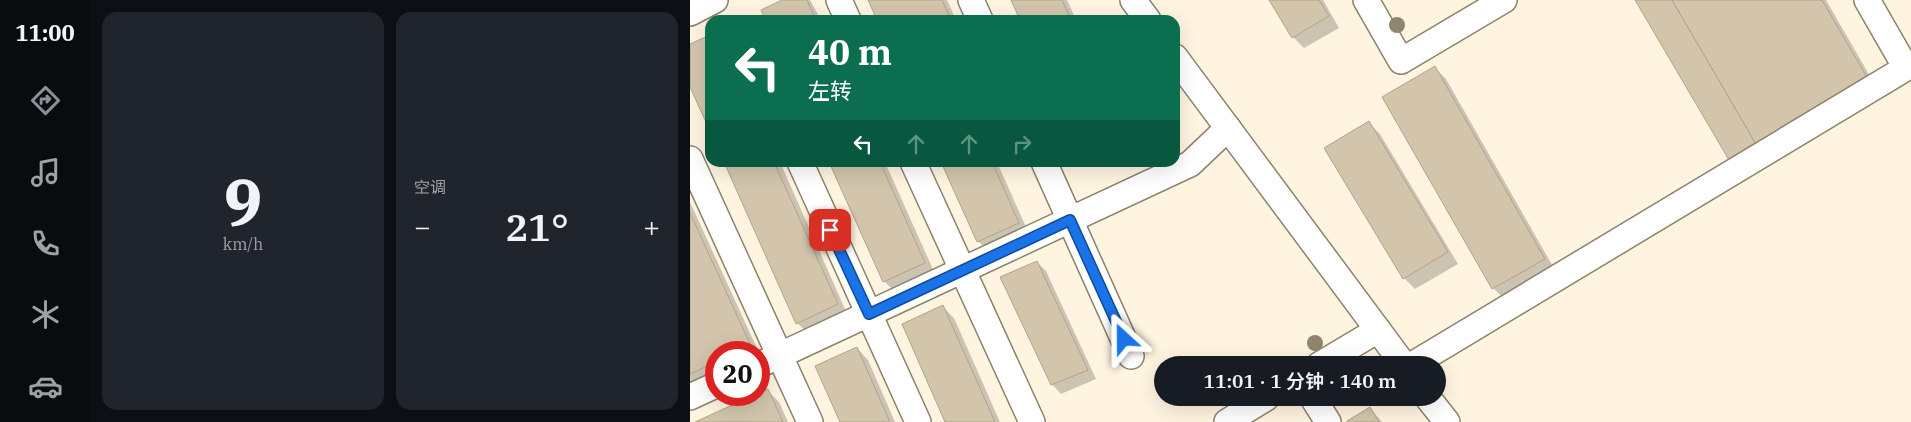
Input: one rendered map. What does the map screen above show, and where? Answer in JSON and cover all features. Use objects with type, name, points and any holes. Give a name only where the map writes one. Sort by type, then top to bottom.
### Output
[{"type":"lane","points":[[690,13],[715,0]]},
{"type":"lane","points":[[838,0],[846,15]]},
{"type":"lane","points":[[971,0],[978,15]]},
{"type":"lane","points":[[1133,0],[1144,15]]},
{"type":"lane","points":[[1366,0],[1401,61],[1504,0]]},
{"type":"lane","points":[[1427,356],[1906,68],[1867,0]]},
{"type":"lane","points":[[1180,64],[1397,356]]},
{"type":"lane","points":[[770,360],[1190,164],[1228,128]]},
{"type":"lane","points":[[690,159],[762,341]]},
{"type":"lane","points":[[802,167],[918,422]]},
{"type":"lane","points":[[915,167],[1032,422]]},
{"type":"lane","points":[[1046,167],[1131,356]]},
{"type":"lane","points":[[1334,356],[1378,330]]},
{"type":"lane","points":[[770,362],[810,422]]},
{"type":"lane","points":[[690,397],[705,390]]},
{"type":"lane","points":[[1227,422],[1253,406]]},
{"type":"lane","points":[[1318,406],[1328,422]]},
{"type":"lane","points":[[1434,406],[1447,422]]},
{"type":"building","points":[[782,0],[807,0],[814,15],[763,15],[761,10]]},
{"type":"building","points":[[868,0],[942,0],[949,15],[875,15]]},
{"type":"building","points":[[1011,0],[1062,0],[1069,15],[1018,15]]},
{"type":"building","points":[[1269,0],[1319,0],[1329,16],[1292,38]]},
{"type":"building","points":[[1635,0],[1672,0],[1756,144],[1729,160]]},
{"type":"building","points":[[1672,0],[1822,0],[1868,79],[1756,144]]},
{"type":"building","points":[[705,37],[705,120],[690,87],[690,44]]},
{"type":"building","points":[[1435,66],[1545,259],[1492,289],[1382,97]]},
{"type":"building","points":[[1369,121],[1448,252],[1403,279],[1324,148]]},
{"type":"building","points":[[726,167],[776,167],[838,304],[796,324]]},
{"type":"building","points":[[831,167],[882,167],[925,263],[883,282]]},
{"type":"building","points":[[943,167],[994,167],[1019,223],[977,242]]},
{"type":"building","points":[[690,213],[749,341],[705,341],[705,367],[690,374]]},
{"type":"building","points":[[1037,261],[1088,370],[1051,385],[1000,277]]},
{"type":"building","points":[[943,305],[995,422],[945,422],[902,324]]},
{"type":"building","points":[[857,347],[890,422],[840,422],[815,366]]},
{"type":"building","points":[[770,393],[783,422],[695,422],[730,406],[770,406]]},
{"type":"building","points":[[1370,407],[1379,422],[1347,422],[1347,421]]},
{"type":"route","points":[[830,230],[869,314],[1070,220],[1124,339]]}]
